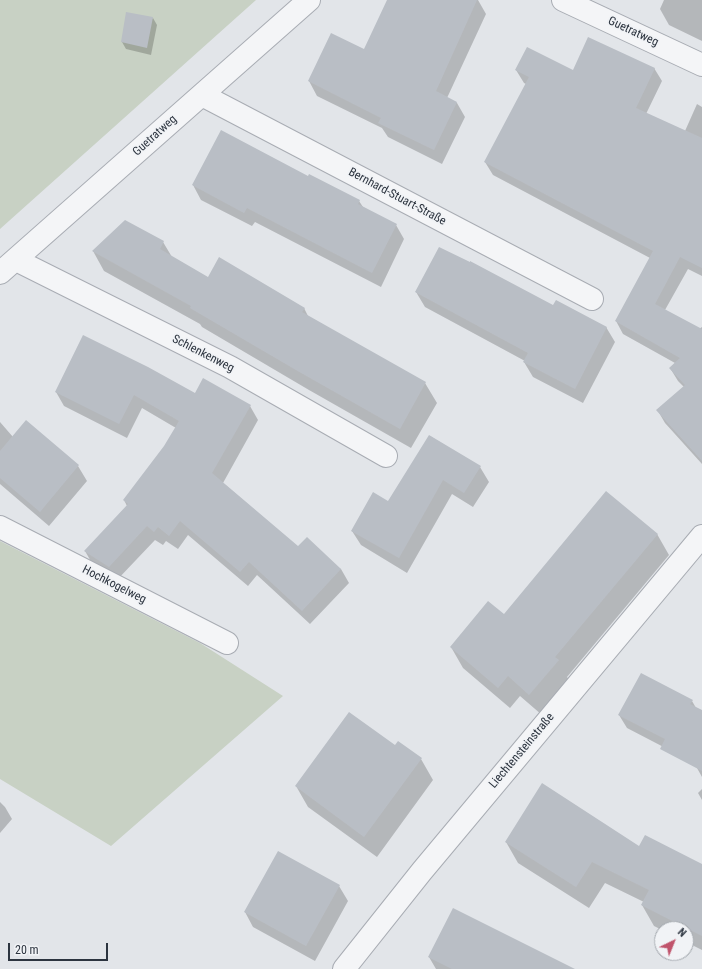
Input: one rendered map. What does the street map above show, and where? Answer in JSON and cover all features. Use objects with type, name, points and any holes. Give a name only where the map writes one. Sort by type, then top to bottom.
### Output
[{"type":"street","name":"Guetratweg","points":[[8,266],[309,0]]},
{"type":"street","name":"Guetratweg","points":[[563,0],[702,65]]},
{"type":"street","name":"Bernhard-Stuart-Straße","points":[[202,95],[592,299]]},
{"type":"street","name":"Schlenkenweg","points":[[8,266],[230,367],[386,456]]},
{"type":"street","name":"Hochkogelweg","points":[[0,526],[228,643]]},
{"type":"street","name":"Liechtensteinstraße","points":[[344,969],[422,871],[702,536]]},
{"type":"shaded area","points":[[0,0],[256,0],[0,229]]},
{"type":"shaded area","points":[[0,541],[200,643],[283,696],[111,846],[0,779]]},
{"type":"building","points":[[387,0],[477,0],[436,91],[457,102],[434,150],[378,123],[381,118],[308,81],[331,33],[364,49]]},
{"type":"building","points":[[126,12],[153,17],[147,48],[121,42]]},
{"type":"building","points":[[588,37],[655,68],[636,108],[702,138],[702,268],[680,257],[655,304],[702,329],[702,461],[656,410],[685,385],[669,368],[680,358],[615,321],[653,251],[484,162],[529,77],[515,70],[527,47],[573,70]]},
{"type":"building","points":[[221,130],[308,176],[309,174],[360,200],[358,204],[397,224],[372,273],[247,208],[244,213],[192,185]]},
{"type":"building","points":[[125,220],[164,241],[160,249],[208,277],[219,257],[305,308],[302,312],[426,382],[400,429],[190,308],[191,306],[92,251]]},
{"type":"building","points":[[439,247],[470,261],[553,305],[556,300],[607,327],[575,389],[523,362],[528,353],[415,292]]},
{"type":"building","points":[[83,335],[148,367],[195,393],[203,378],[251,405],[212,473],[298,546],[307,537],[341,569],[302,611],[249,562],[240,572],[180,521],[169,536],[158,527],[154,532],[147,526],[109,567],[84,551],[128,504],[123,500],[164,446],[179,421],[134,395],[119,424],[55,392]]},
{"type":"building","points":[[26,420],[79,465],[40,512],[0,478],[0,451]]},
{"type":"building","points":[[429,435],[481,466],[464,493],[443,480],[399,558],[351,531],[373,492],[388,501]]},
{"type":"building","points":[[606,491],[658,534],[555,657],[559,660],[529,695],[508,676],[498,688],[450,647],[488,601],[504,614]]},
{"type":"building","points":[[641,673],[693,700],[690,704],[702,710],[702,771],[660,749],[665,739],[618,715]]},
{"type":"building","points":[[349,712],[395,745],[398,741],[422,758],[364,837],[295,786]]},
{"type":"building","points":[[542,783],[639,846],[645,835],[702,864],[702,936],[694,932],[694,921],[672,921],[641,905],[649,890],[592,862],[576,887],[505,842]]},
{"type":"building","points":[[278,851],[340,885],[306,946],[244,912]]},
{"type":"building","points":[[453,908],[575,969],[452,969],[428,957]]}]
